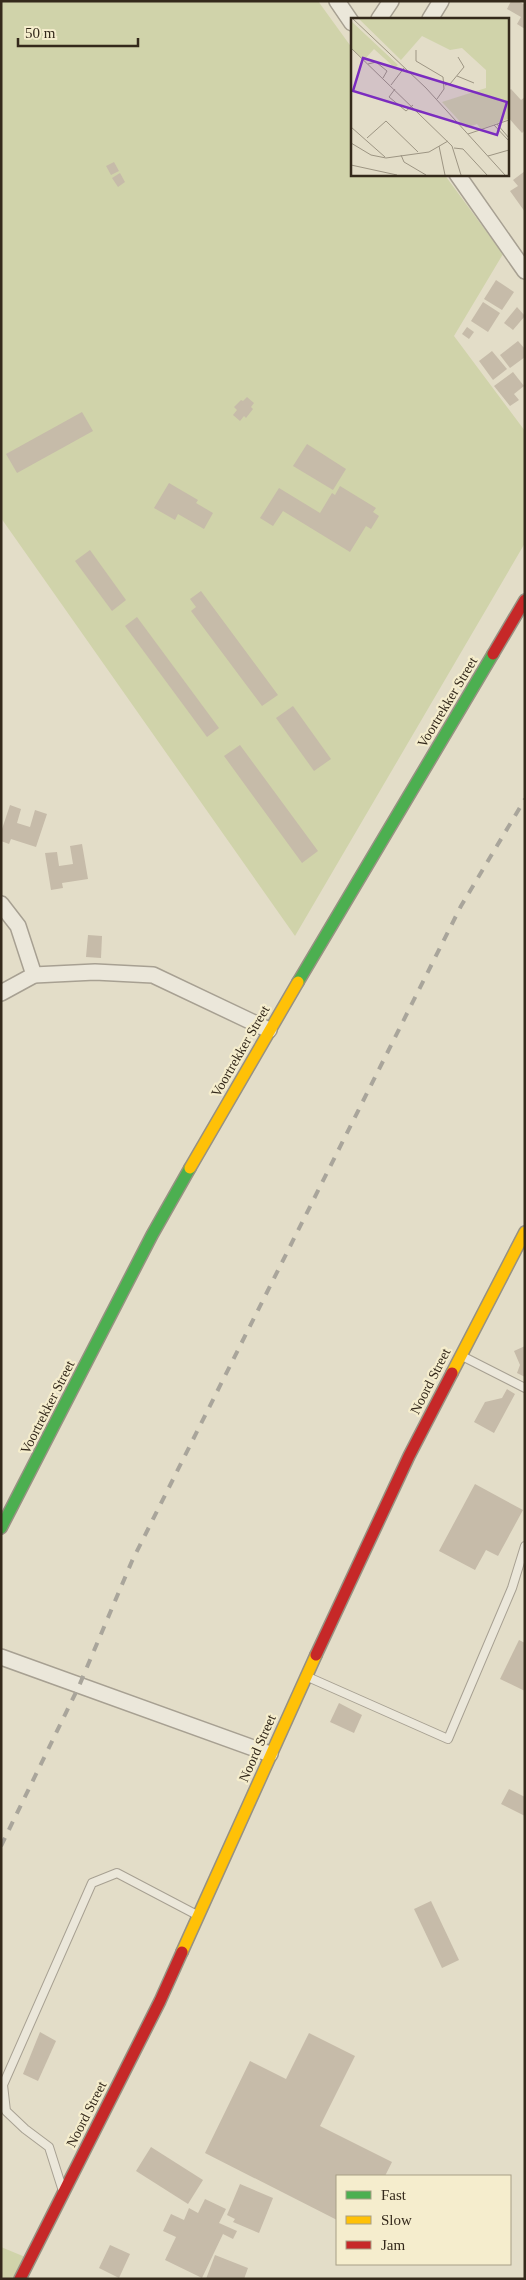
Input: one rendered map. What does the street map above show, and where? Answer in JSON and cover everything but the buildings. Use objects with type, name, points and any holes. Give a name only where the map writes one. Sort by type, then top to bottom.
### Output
[{"type":"street","points":[[337,1],[351,22]]},
{"type":"street","points":[[380,18],[391,1]]},
{"type":"street","points":[[431,18],[441,1]]},
{"type":"street","points":[[458,175],[525,271]]},
{"type":"street","name":"Voortrekker Street","points":[[1,1528],[152,1235],[269,1030],[525,600]]},
{"type":"street","points":[[1,904],[18,926],[34,975]]},
{"type":"street","points":[[1,993],[34,975],[95,972],[153,976],[269,1030]]},
{"type":"street","name":"Noord Street","points":[[20,2279],[160,2000],[270,1754],[409,1456],[525,1232]]},
{"type":"street","points":[[1,1657],[270,1754]]},
{"type":"lane","points":[[461,1355],[525,1388]]},
{"type":"lane","points":[[306,1677],[448,1739],[512,1588],[525,1546]]},
{"type":"lane","points":[[63,2192],[49,2147],[25,2129],[6,2111],[3,2085],[92,1883],[117,1873],[198,1915]]},
{"type":"green space","points":[[1,1],[318,1],[351,47],[351,175],[445,175],[503,254],[454,336],[525,431],[525,543],[295,936],[1,518]]},
{"type":"green space","points":[[1,2247],[30,2259],[20,2279],[1,2279]]},
{"type":"railway","points":[[1,1846],[79,1686],[132,1561],[461,906],[525,799]]},
{"type":"traffic: fast","points":[[298,982],[493,654]]},
{"type":"traffic: fast","points":[[1,1528],[152,1235],[190,1168]]},
{"type":"traffic: slow","points":[[190,1168],[298,982]]},
{"type":"traffic: slow","points":[[452,1373],[525,1232]]},
{"type":"traffic: slow","points":[[182,1952],[316,1655]]},
{"type":"traffic: jam","points":[[493,654],[525,600]]},
{"type":"traffic: jam","points":[[316,1655],[409,1456],[452,1373]]},
{"type":"traffic: jam","points":[[20,2279],[160,2001],[182,1952]]}]
